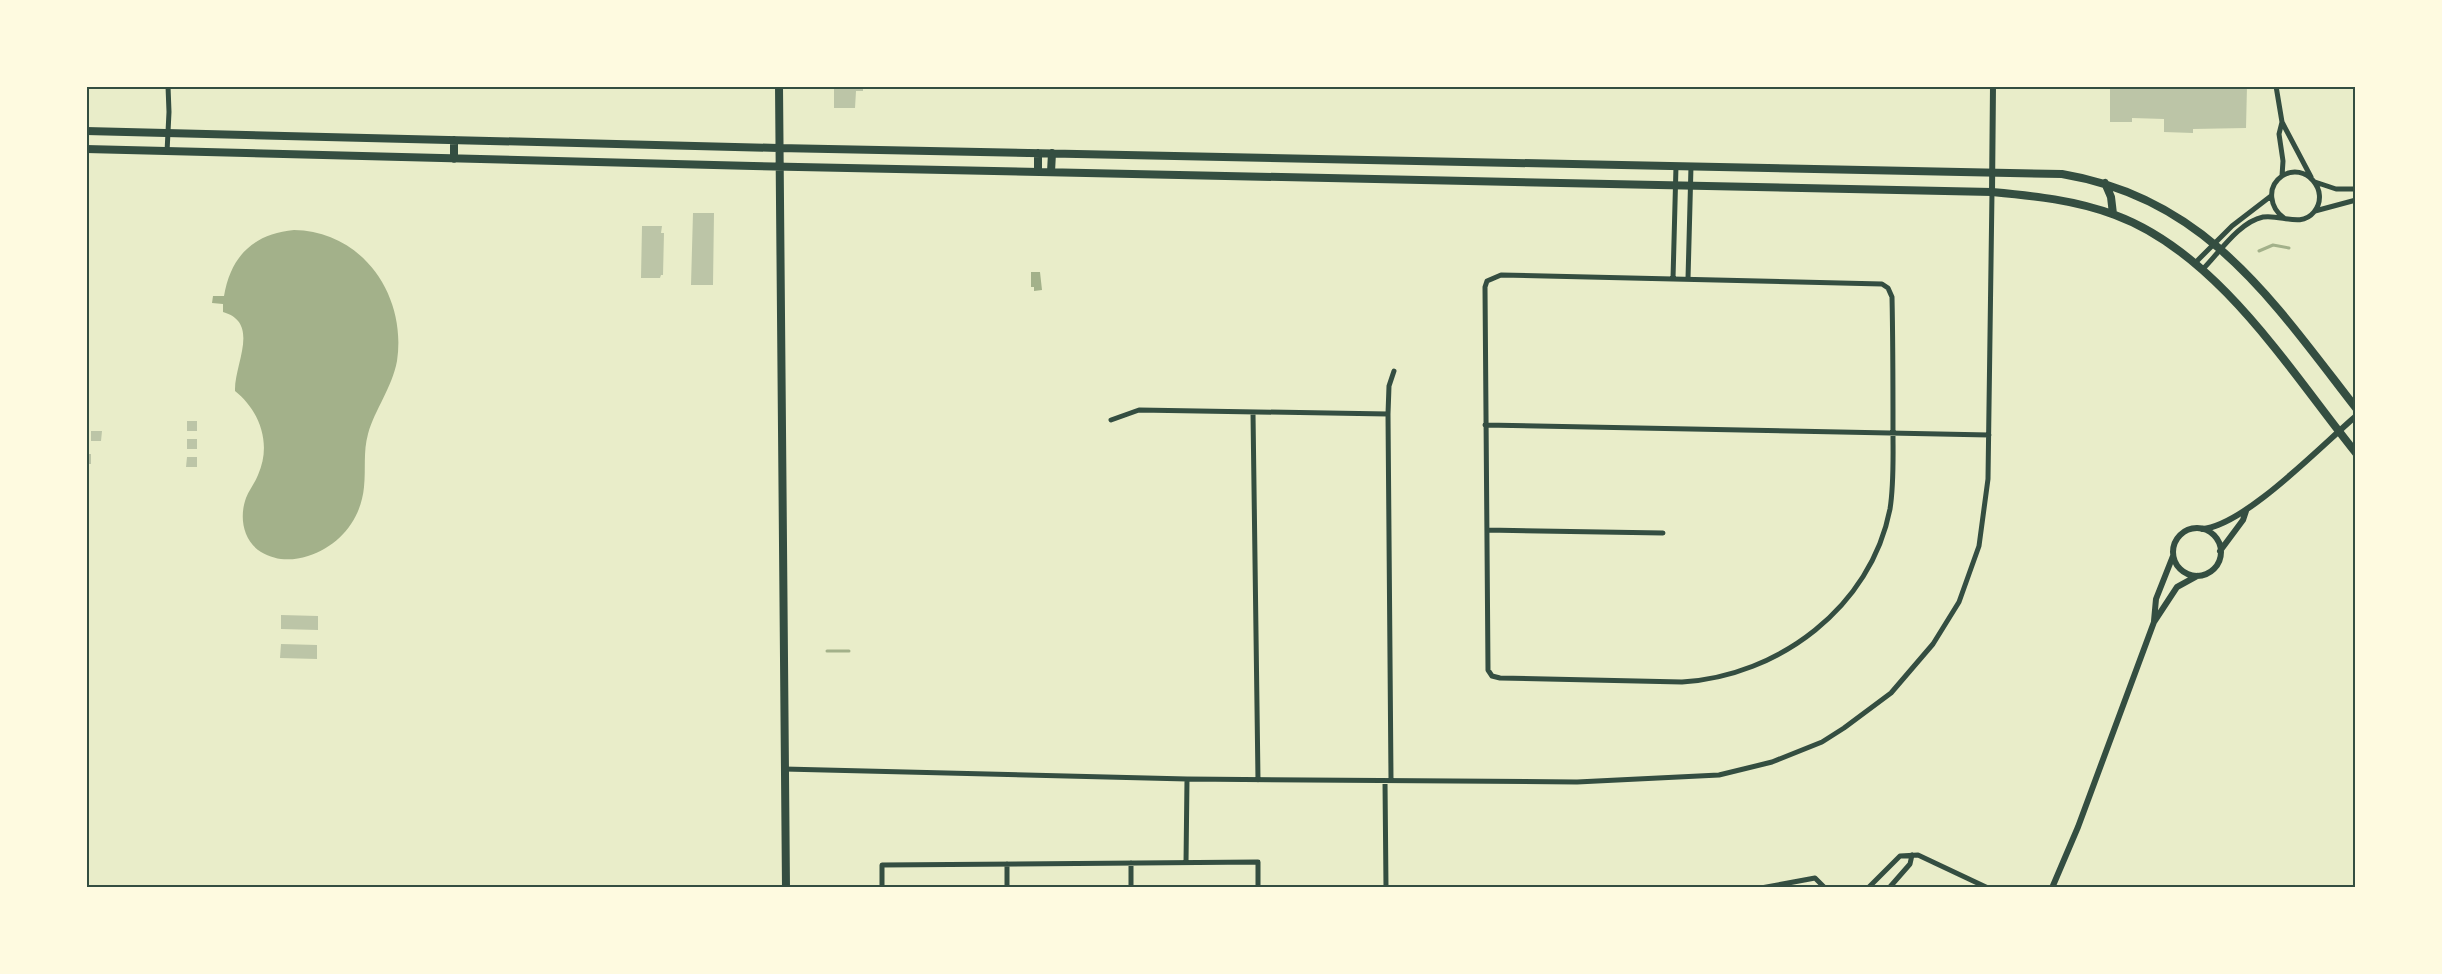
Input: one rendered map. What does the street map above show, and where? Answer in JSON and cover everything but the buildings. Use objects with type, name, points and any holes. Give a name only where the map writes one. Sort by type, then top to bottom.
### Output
[{"type":"main road","points":[[779,86],[778,167],[786,888]]},
{"type":"main road","points":[[86,131],[1052,154],[2062,174],[2105,184],[2144,197],[2168,210],[2215,243],[2269,298],[2356,408]]},
{"type":"main road","points":[[454,140],[454,159]]},
{"type":"main road","points":[[86,150],[778,167],[1992,192],[2059,199],[2113,214],[2145,230],[2203,269],[2250,320],[2356,452]]},
{"type":"main road","points":[[1038,153],[1038,172]]},
{"type":"main road","points":[[1051,172],[1052,154]]},
{"type":"main road","points":[[2105,184],[2111,197],[2113,214]]},
{"type":"street","points":[[167,152],[168,86]]},
{"type":"street","points":[[784,769],[1187,779],[1577,782],[1693,777],[1746,770],[1799,752],[1844,728],[1890,693],[1920,660],[1959,602],[1979,546],[1988,487],[1993,86]]},
{"type":"street","points":[[2276,86],[2282,122],[2320,195],[2315,211]]},
{"type":"street","points":[[2282,122],[2279,134],[2283,161],[2282,176]]},
{"type":"street","points":[[1673,279],[1676,166]]},
{"type":"street","points":[[1688,279],[1691,166]]},
{"type":"street","points":[[2284,218],[2275,209],[2271,196],[2272,188],[2282,176],[2297,172],[2336,189],[2356,189]]},
{"type":"street","points":[[2195,263],[2236,222],[2271,196]]},
{"type":"street","points":[[2203,269],[2252,221],[2262,218],[2298,220],[2306,218],[2315,211],[2356,200]]},
{"type":"street","points":[[1501,275],[1673,279],[1882,284],[1888,288],[1892,297],[1893,485],[1890,509],[1884,532],[1872,558],[1837,612],[1802,641],[1748,670],[1712,679],[1682,682],[1500,678],[1492,676],[1488,670],[1485,425],[1485,287],[1487,281],[1501,275]]},
{"type":"street","points":[[1386,888],[1388,780],[1388,414],[1389,386],[1394,371]]},
{"type":"street","points":[[1111,420],[1139,410],[1388,414]]},
{"type":"street","points":[[1253,412],[1258,780]]},
{"type":"street","points":[[2154,622],[2156,599],[2173,556],[2176,541],[2180,535],[2191,530],[2218,526],[2246,511],[2356,416]]},
{"type":"street","points":[[1485,425],[1989,435]]},
{"type":"street","points":[[2173,556],[2179,568],[2190,576],[2210,573],[2216,567],[2220,551],[2243,520],[2246,511]]},
{"type":"street","points":[[2202,529],[2217,539],[2220,551]]},
{"type":"street","points":[[1487,530],[1663,533]]},
{"type":"street","points":[[2052,888],[2078,827],[2154,622],[2177,587],[2197,576]]},
{"type":"street","points":[[1186,863],[1187,779]]},
{"type":"street","points":[[1889,888],[1910,864],[1912,855]]},
{"type":"street","points":[[1868,888],[1900,856],[1912,855],[1926,858],[1988,888]]},
{"type":"street","points":[[882,888],[882,866],[1258,862],[1258,888]]},
{"type":"street","points":[[1131,863],[1131,888]]},
{"type":"street","points":[[1007,864],[1007,888]]},
{"type":"street","points":[[1761,888],[1815,878],[1825,888]]},
{"type":"shaded area","points":[[294,230],[318,233],[340,242],[359,254],[375,271],[387,291],[395,313],[398,336],[395,371],[368,434],[362,499],[353,521],[339,538],[319,552],[302,558],[284,559],[272,557],[261,552],[250,542],[244,528],[244,505],[262,463],[264,452],[263,440],[257,418],[244,399],[235,391],[243,346],[241,325],[234,317],[223,312],[223,304],[212,303],[213,296],[224,296],[232,269],[246,250],[267,236]]},
{"type":"shaded area","points":[[1031,272],[1040,272],[1042,290],[1034,291],[1034,287],[1031,287]]},
{"type":"waterway","points":[[2259,251],[2273,245],[2289,248]]},
{"type":"waterway","points":[[827,651],[849,651]]}]
